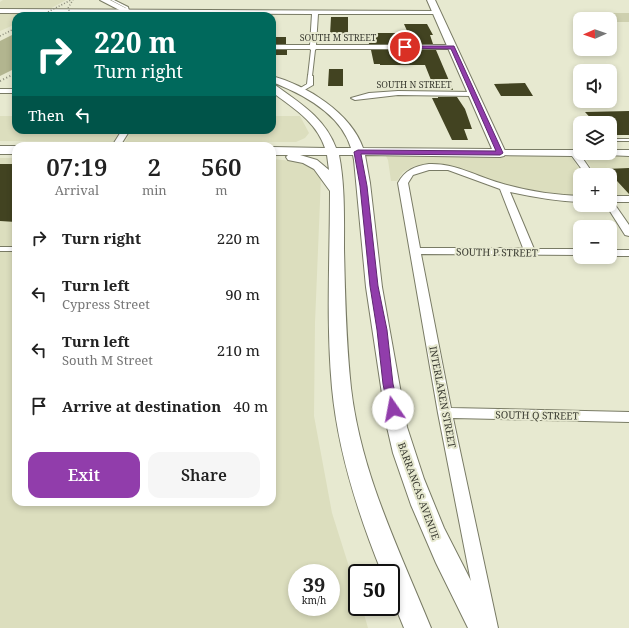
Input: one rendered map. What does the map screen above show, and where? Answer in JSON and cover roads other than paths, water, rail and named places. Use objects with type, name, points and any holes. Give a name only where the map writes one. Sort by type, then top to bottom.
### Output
[{"type":"main road","points":[[104,0],[128,11]]},
{"type":"main road","points":[[276,153],[500,153],[431,0]]},
{"type":"main road","name":"BARRANCAS AVENUE","points":[[276,81],[300,91],[340,121],[352,137],[358,152],[364,186],[374,286],[382,330],[388,384],[397,428],[422,504],[437,541],[453,576],[482,628]]},
{"type":"main road","points":[[276,92],[304,110],[313,119],[322,130],[332,152],[336,192],[339,355],[344,406],[351,444],[357,466],[379,534],[397,581],[418,628]]},
{"type":"main road","points":[[0,150],[12,150]]},
{"type":"main road","points":[[276,154],[302,159],[319,166],[324,170],[336,192]]},
{"type":"street","points":[[0,11],[149,12]]},
{"type":"street","points":[[313,49],[315,12]]},
{"type":"street","points":[[276,13],[437,13]]},
{"type":"street","name":"SOUTH M STREET","points":[[276,47],[313,49],[452,47]]},
{"type":"street","points":[[300,91],[310,85],[310,76]]},
{"type":"street","points":[[0,91],[12,91]]},
{"type":"street","name":"SOUTH N STREET","points":[[355,98],[370,94],[388,93],[473,94]]},
{"type":"street","points":[[617,152],[629,153]]},
{"type":"street","points":[[500,153],[573,153]]},
{"type":"street","name":"INTERLAKEN STREET","points":[[489,628],[445,413],[403,183],[404,178],[415,170],[435,167],[449,168],[504,187]]},
{"type":"street","points":[[504,187],[555,197],[573,198]]},
{"type":"street","points":[[504,187],[530,252]]},
{"type":"street","points":[[617,199],[629,199]]},
{"type":"street","points":[[615,212],[629,233]]},
{"type":"street","name":"SOUTH P STREET","points":[[415,251],[573,252]]},
{"type":"street","points":[[617,253],[629,253]]},
{"type":"street","name":"SOUTH Q STREET","points":[[445,413],[629,417]]},
{"type":"lane","points":[[112,0],[127,8],[128,11]]},
{"type":"lane","points":[[310,76],[313,49]]},
{"type":"lane","points":[[617,140],[629,140]]},
{"type":"lane","points":[[0,249],[12,250]]},
{"type":"railway","points":[[48,12],[71,0]]},
{"type":"railway","points":[[70,12],[68,8],[73,0]]},
{"type":"railway","points":[[0,36],[12,30]]},
{"type":"railway","points":[[0,81],[12,75]]}]
